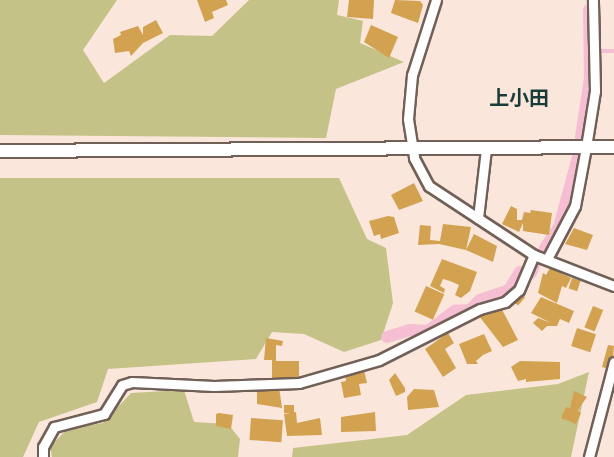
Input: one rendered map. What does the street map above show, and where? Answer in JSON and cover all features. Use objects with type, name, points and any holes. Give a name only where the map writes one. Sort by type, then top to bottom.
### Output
[{"type":"street","points":[[436,0],[412,75],[408,119],[412,150],[429,186],[534,255],[614,286]]},
{"type":"street","points":[[547,259],[575,206],[586,147],[594,91],[593,0]]},
{"type":"street","points":[[0,151],[614,147]]},
{"type":"street","points":[[478,218],[486,149]]},
{"type":"street","points":[[44,457],[43,447],[54,427],[104,414],[122,386],[132,382],[214,386],[299,383],[379,360],[480,309],[505,302],[519,290],[534,255]]},
{"type":"street","points":[[589,457],[614,362]]},
{"type":"shaded area","points":[[0,0],[117,0],[83,50],[104,83],[170,35],[212,36],[249,0],[339,0],[337,15],[363,21],[360,43],[404,62],[336,89],[326,138],[0,135]]},
{"type":"shaded area","points":[[0,178],[339,178],[367,239],[386,248],[393,303],[381,340],[344,352],[304,334],[272,332],[256,359],[108,369],[97,402],[39,422],[23,457],[0,457]]},
{"type":"shaded area","points":[[589,372],[571,457],[292,457],[293,448],[407,435],[466,395],[558,384]]},
{"type":"shaded area","points":[[184,390],[194,422],[228,424],[240,439],[238,457],[52,457],[50,447],[67,429],[103,423],[131,393]]},
{"type":"building","points":[[197,0],[226,0],[228,5],[212,12],[214,18],[205,22]]},
{"type":"building","points":[[349,0],[374,0],[373,19],[347,17]]},
{"type":"building","points":[[395,0],[420,1],[423,5],[418,23],[391,13]]},
{"type":"building","points":[[156,20],[163,33],[143,43],[131,56],[129,51],[115,53],[113,39],[121,35],[120,32],[138,26],[143,35],[143,27]]},
{"type":"building","points":[[371,25],[398,37],[389,58],[364,42]]},
{"type":"building","points":[[414,183],[423,201],[399,210],[391,195]]},
{"type":"building","points":[[511,206],[517,209],[517,220],[522,220],[524,212],[530,213],[531,210],[552,213],[549,235],[523,231],[523,223],[519,232],[502,224]]},
{"type":"building","points":[[388,216],[394,217],[399,233],[381,239],[380,234],[374,236],[369,221]]},
{"type":"building","points":[[443,224],[471,227],[466,250],[439,244],[418,245],[420,225],[431,226],[430,240],[440,241]]},
{"type":"building","points":[[574,228],[593,235],[587,250],[565,244]]},
{"type":"building","points":[[474,234],[497,246],[493,262],[466,250]]},
{"type":"building","points":[[442,259],[477,272],[470,291],[461,298],[455,295],[459,285],[450,281],[443,279],[440,286],[445,289],[444,293],[430,286]]},
{"type":"building","points":[[550,268],[571,278],[566,288],[562,286],[557,303],[538,293],[543,273],[546,275]]},
{"type":"building","points":[[572,278],[581,281],[577,291],[569,288]]},
{"type":"building","points":[[426,286],[444,294],[433,320],[415,312]]},
{"type":"building","points":[[519,292],[525,297],[518,306],[512,300]]},
{"type":"building","points":[[541,297],[574,311],[569,323],[560,319],[557,326],[547,326],[542,331],[533,323],[538,318],[551,323],[531,313]]},
{"type":"building","points":[[499,304],[518,340],[503,347],[479,316]]},
{"type":"building","points":[[593,306],[603,310],[595,331],[584,327]]},
{"type":"building","points":[[577,328],[596,334],[590,352],[571,346]]},
{"type":"building","points":[[448,333],[454,343],[445,349],[456,368],[443,377],[425,349]]},
{"type":"building","points":[[484,334],[492,351],[476,361],[478,364],[467,364],[459,344]]},
{"type":"building","points":[[266,338],[283,341],[282,346],[276,345],[276,361],[299,361],[299,380],[272,380],[272,360],[264,360]]},
{"type":"building","points":[[608,345],[614,346],[612,370],[602,367]]},
{"type":"building","points":[[520,361],[560,362],[560,379],[518,381],[511,367]]},
{"type":"building","points":[[364,370],[367,383],[359,384],[361,395],[344,398],[341,382],[346,381],[345,373]]},
{"type":"building","points":[[395,373],[405,388],[405,392],[396,396],[389,380]]},
{"type":"building","points":[[257,387],[279,387],[282,408],[257,404]]},
{"type":"building","points":[[414,389],[434,390],[439,407],[408,410],[407,397]]},
{"type":"building","points":[[574,391],[587,397],[577,411],[581,413],[576,424],[561,418],[566,407],[570,408]]},
{"type":"building","points":[[284,405],[294,405],[294,413],[284,413]]},
{"type":"building","points":[[296,412],[297,423],[320,418],[322,435],[287,436],[284,414]]},
{"type":"building","points":[[375,412],[376,431],[341,432],[341,417]]},
{"type":"building","points":[[216,414],[233,415],[231,429],[216,426]]},
{"type":"building","points":[[251,418],[283,420],[281,442],[249,440]]},
{"type":"waterway","points":[[581,137],[590,78],[589,10]]},
{"type":"waterway","points":[[601,51],[614,51]]},
{"type":"waterway","points":[[545,248],[559,227],[578,157]]},
{"type":"waterway","points":[[531,273],[535,263]]},
{"type":"waterway","points":[[387,337],[410,330],[428,331],[455,311],[470,310],[480,300],[509,290],[520,272]]},
{"type":"district","name":"上小田","points":[[519,97]]}]
